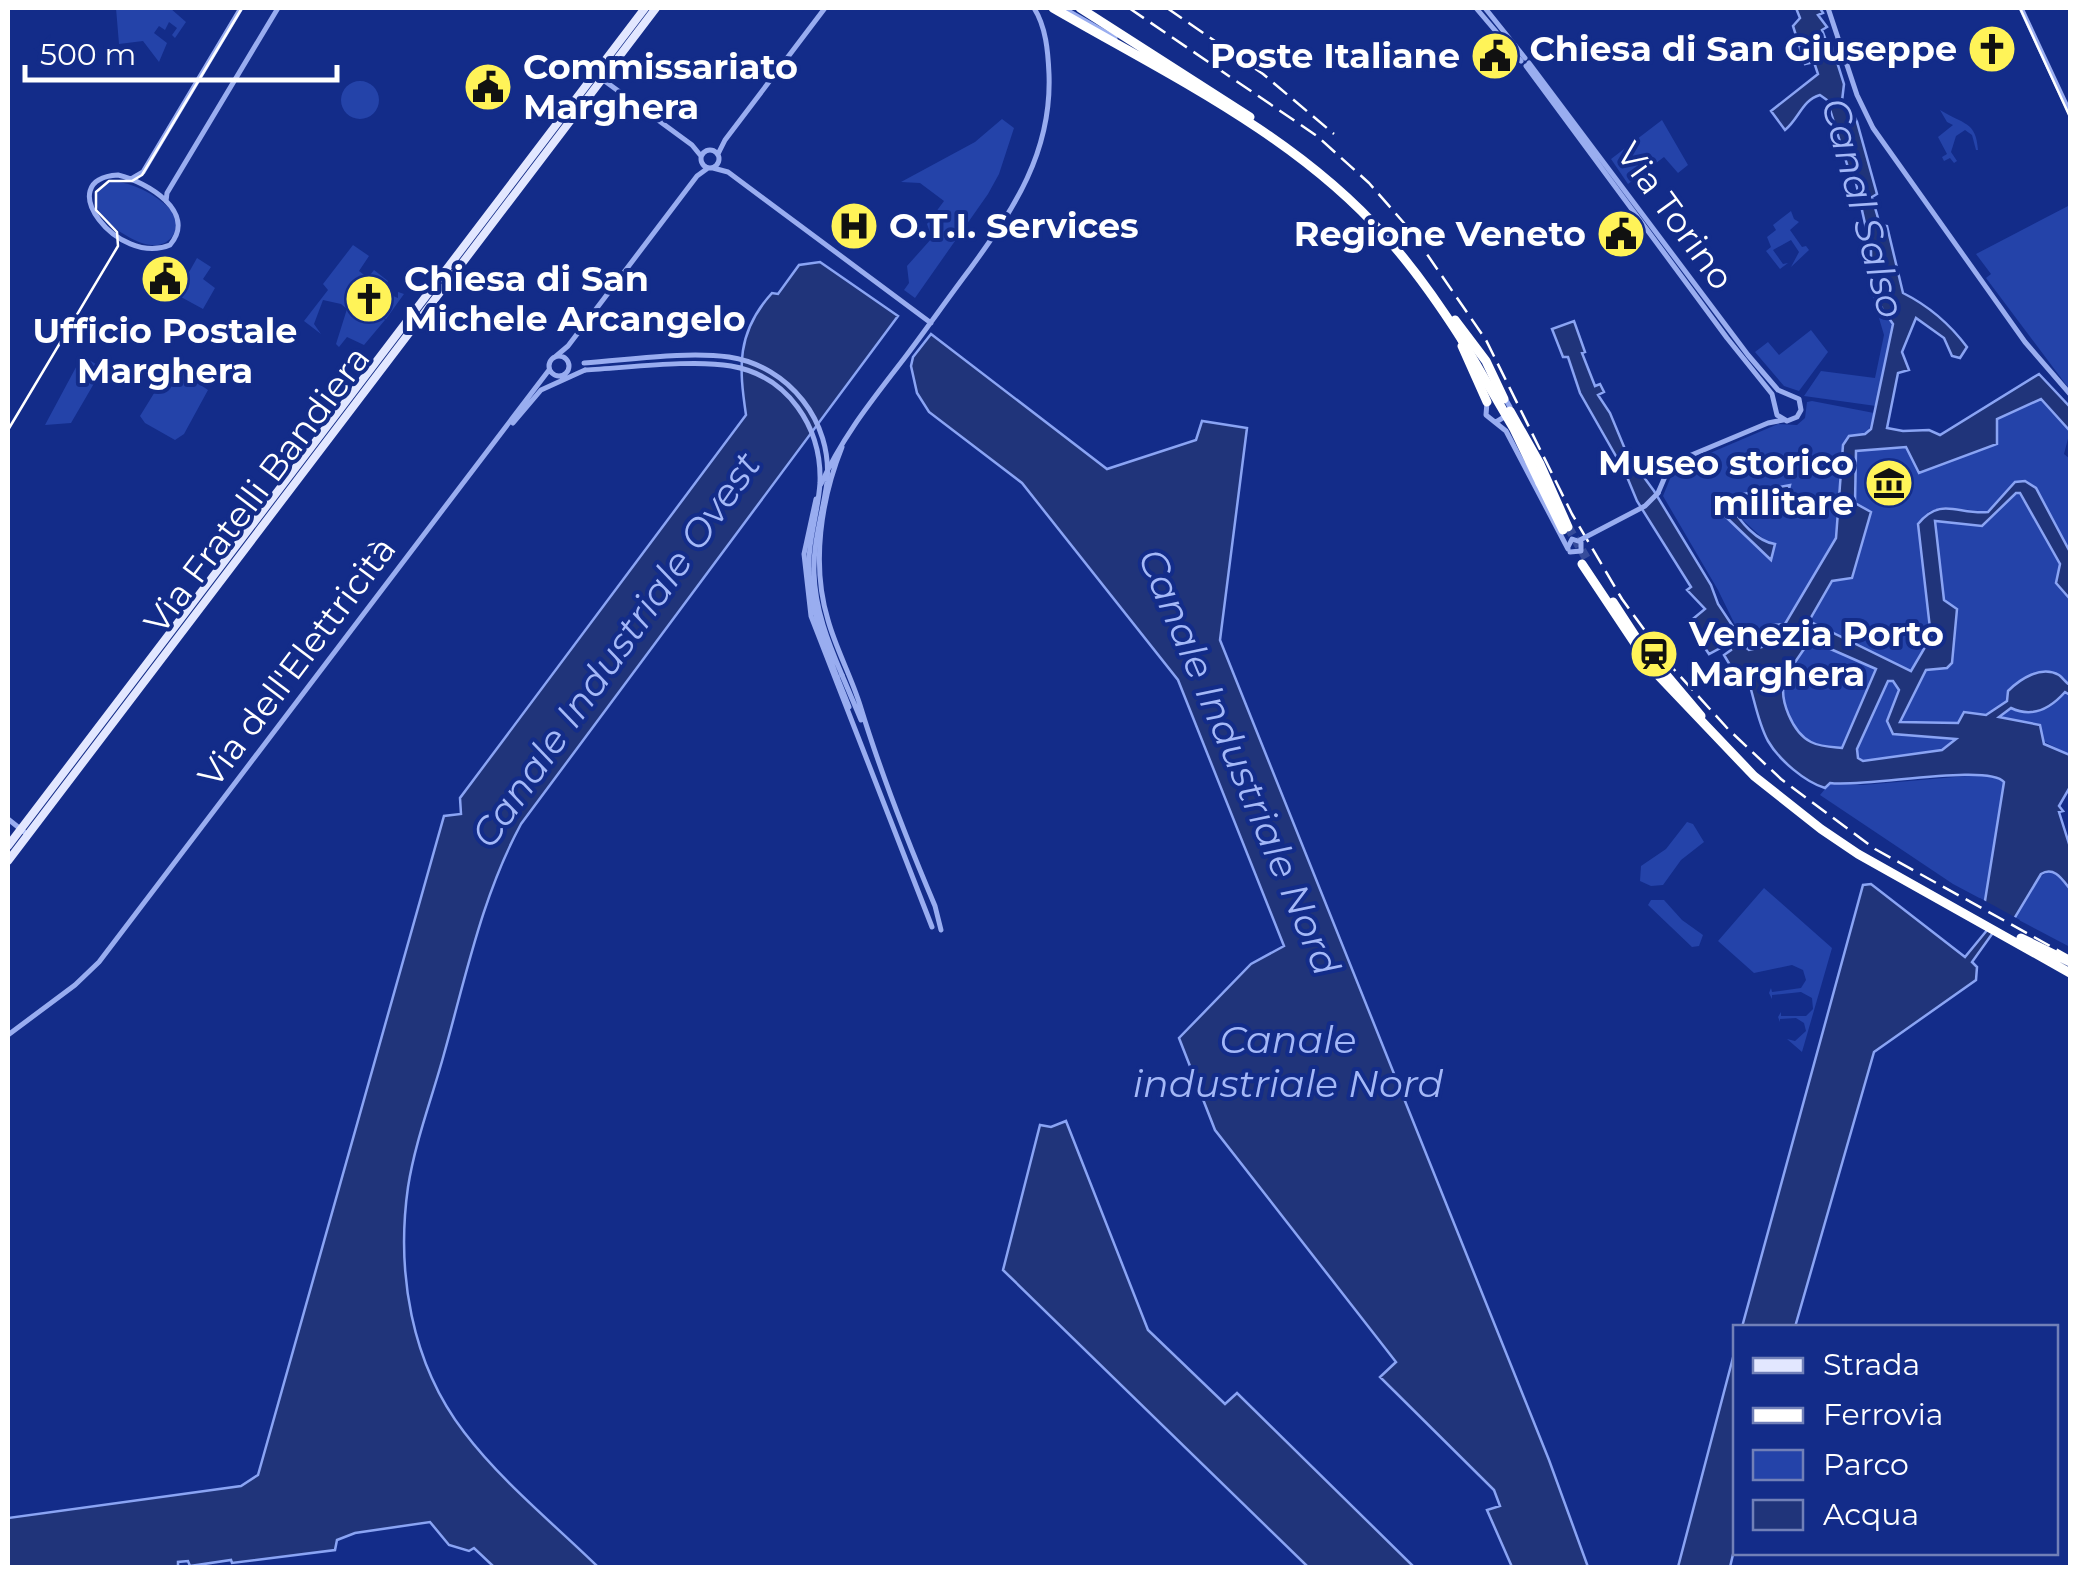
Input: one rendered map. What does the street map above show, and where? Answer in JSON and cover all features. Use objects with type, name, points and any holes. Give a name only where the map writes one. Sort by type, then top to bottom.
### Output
[{"type":"highway","points":[[1052,8],[1166,68]]},
{"type":"highway","points":[[1080,8],[1312,162],[1358,202],[1420,272],[1464,338],[1542,481],[1596,595],[1678,700],[1728,752],[1806,818],[1877,866],[1970,913]]},
{"type":"highway","points":[[1452,320],[1486,361],[1504,398]]},
{"type":"highway","points":[[1452,320],[1486,402]]},
{"type":"highway","points":[[1508,415],[1530,444],[1567,539]]},
{"type":"highway","points":[[1635,648],[1585,562],[1641,645],[1736,752],[1824,826],[1883,864],[2071,967]]},
{"type":"main road","name":"Via Fratelli Bandiera","points":[[8,861],[24,832],[598,76],[645,8]]},
{"type":"main road","name":"Via Fratelli Bandiera","points":[[598,76],[656,8]]},
{"type":"main road","name":"Via Fratelli Bandiera","points":[[8,846],[24,832]]},
{"type":"street","points":[[131,180],[142,172],[241,8]]},
{"type":"street","points":[[166,201],[166,194],[278,8]]},
{"type":"street","points":[[697,176],[719,157],[725,140],[825,8]]},
{"type":"street","points":[[932,926],[817,638],[804,573],[808,524],[820,487],[848,432],[1010,214],[1029,179],[1047,115],[1047,47],[1034,8]]},
{"type":"street","points":[[1041,21],[1043,8]]},
{"type":"street","points":[[1062,8],[1166,68]]},
{"type":"street","name":"Via Torino","points":[[1476,8],[1525,62],[1740,346],[1774,386],[1786,394]]},
{"type":"street","name":"Via Torino","points":[[1485,8],[1734,348],[1772,394],[1783,420]]},
{"type":"street","points":[[1828,8],[1857,95],[1873,128],[2025,342],[2070,394]]},
{"type":"street","points":[[2022,8],[2070,113]]},
{"type":"street","points":[[598,76],[692,146],[710,168],[727,172],[930,323]]},
{"type":"street","points":[[554,357],[568,346],[697,176],[703,156],[713,150],[727,172]]},
{"type":"street","points":[[110,176],[131,180],[166,201],[177,214],[179,233],[170,245],[147,248],[111,232],[93,215],[92,190],[100,180],[110,176]]},
{"type":"street","points":[[568,346],[568,372]]},
{"type":"street","points":[[554,357],[585,366]]},
{"type":"street","name":"Via dell'Elettricità","points":[[8,1034],[91,971],[552,372],[554,357]]},
{"type":"street","points":[[509,424],[516,422],[541,390],[585,366]]},
{"type":"street","points":[[552,372],[585,366],[731,366],[770,380],[797,405],[810,427],[819,459],[819,492],[809,552],[818,627],[866,732],[941,930]]},
{"type":"street","points":[[1567,539],[1583,541],[1645,506],[1658,493],[1677,461],[1768,423],[1794,419],[1801,410],[1799,400],[1786,394],[1768,423]]},
{"type":"street","points":[[1506,431],[1504,398],[1493,397],[1486,402],[1485,414],[1506,431],[1567,539],[1579,553],[1583,541]]},
{"type":"street","points":[[1496,422],[1508,415]]},
{"type":"street","points":[[848,432],[834,469],[826,507],[820,568],[828,621],[859,700],[866,732]]},
{"type":"street","points":[[840,676],[858,736]]},
{"type":"street","points":[[8,819],[24,832]]},
{"type":"green space","points":[[116,8],[170,8],[186,22],[175,38],[172,35],[177,28],[169,22],[165,30],[159,26],[154,33],[167,43],[159,62],[143,41],[119,44]]},
{"type":"green space","points":[[360,81],[373,87],[379,100],[373,113],[360,119],[347,113],[341,100],[347,87]]},
{"type":"green space","points":[[1940,110],[1971,129],[1978,150],[1972,135],[1965,130],[1956,136],[1951,152],[1957,161],[1944,161],[1942,157],[1947,154],[1938,137],[1953,125]]},
{"type":"green space","points":[[1002,119],[1014,128],[999,174],[915,298],[904,290],[909,283],[907,266],[932,238],[927,224],[944,201],[920,183],[901,182],[975,142]]},
{"type":"green space","points":[[1662,120],[1688,165],[1678,173],[1664,157],[1628,184],[1611,159]]},
{"type":"green space","points":[[113,181],[143,190],[169,208],[176,221],[170,239],[158,245],[140,242],[105,219],[96,198],[100,189]]},
{"type":"green space","points":[[2070,205],[2070,390],[1986,278],[1991,274],[1976,254]]},
{"type":"green space","points":[[1791,211],[1799,222],[1790,230],[1802,247],[1809,250],[1791,267],[1799,252],[1791,240],[1773,250],[1783,264],[1788,263],[1780,269],[1766,251],[1771,247],[1767,237],[1776,230],[1773,225]]},
{"type":"green space","points":[[353,245],[369,256],[359,271],[368,278],[374,270],[388,281],[386,285],[362,285],[353,308],[375,317],[381,309],[373,298],[388,294],[398,298],[398,292],[404,294],[386,319],[382,317],[385,320],[364,345],[347,337],[339,347],[336,344],[347,309],[341,304],[323,300],[314,324],[321,334],[304,321],[328,290],[323,284]]},
{"type":"green space","points":[[197,258],[211,267],[203,279],[215,288],[203,309],[181,297],[177,276],[188,274]]},
{"type":"green space","points":[[1868,281],[1893,324],[1876,406],[1804,396],[1821,371],[1875,378],[1884,335]]},
{"type":"green space","points":[[1811,330],[1828,352],[1799,391],[1784,386],[1755,352],[1768,342],[1779,355]]},
{"type":"green space","points":[[82,356],[103,368],[71,423],[45,425]]},
{"type":"green space","points":[[169,369],[177,369],[208,390],[184,434],[175,440],[140,416]]},
{"type":"green space","points":[[2042,399],[2070,431],[2064,454],[2070,459],[2070,552],[2036,488],[2014,483],[1988,512],[1943,507],[1928,512],[1931,637],[1911,672],[1808,621],[1832,581],[1852,578],[1871,513],[1855,503],[1856,450],[1906,447],[1919,473],[1997,419]]},
{"type":"green space","points":[[1807,402],[1874,413],[1868,433],[1849,437],[1841,452],[1836,538],[1785,624],[1772,625],[1762,647],[1756,649],[1743,641],[1663,496],[1672,474],[1682,465],[1778,424],[1797,425],[1805,418]],"holes":[[[1790,485],[1783,494],[1736,500],[1732,505],[1734,512],[1769,544],[1770,559],[1726,516],[1728,497]]]},
{"type":"green space","points":[[2020,493],[2060,565],[2058,580],[2070,599],[2070,685],[2038,675],[2015,684],[2007,691],[2007,701],[1986,715],[1964,712],[1959,723],[1900,723],[1926,670],[1947,668],[1952,663],[1956,608],[1944,600],[1935,521],[1982,526]]},
{"type":"green space","points":[[1810,640],[1876,669],[1842,748],[1804,738],[1785,706],[1785,680]]},
{"type":"green space","points":[[1888,681],[1894,681],[1899,690],[1887,721],[1902,736],[1958,738],[1942,750],[1863,761],[1858,758],[1857,749]]},
{"type":"green space","points":[[2065,692],[2070,695],[2070,755],[1998,717],[2011,708],[2040,710]]},
{"type":"green space","points":[[2000,776],[2004,782],[1985,901],[1820,795],[1830,783],[1863,785]]},
{"type":"green space","points":[[1687,822],[1693,824],[1704,842],[1681,860],[1663,885],[1651,886],[1640,881],[1641,866],[1666,849]]},
{"type":"green space","points":[[2049,871],[2057,873],[2070,889],[2070,947],[2015,918],[2037,879]]},
{"type":"green space","points":[[1764,888],[1832,948],[1802,1052],[1787,1039],[1795,1041],[1806,1031],[1804,1023],[1796,1018],[1780,1022],[1778,1017],[1781,1012],[1781,1016],[1806,1016],[1813,1009],[1812,998],[1801,992],[1772,995],[1772,999],[1769,993],[1771,988],[1772,992],[1801,988],[1806,980],[1803,970],[1792,965],[1754,973],[1718,941]]},
{"type":"green space","points":[[1651,900],[1664,900],[1703,935],[1699,946],[1692,947],[1648,905]]},
{"type":"water","name":"Canal Salso","points":[[1796,8],[1820,8],[1823,13],[1818,15],[1827,27],[1822,30],[1828,46],[1832,46],[1844,84],[1842,101],[1848,103],[1857,122],[1877,194],[1872,197],[1880,225],[1887,226],[1903,293],[1938,316],[1967,347],[1960,358],[1952,356],[1944,338],[1916,318],[1902,352],[1909,370],[1898,373],[1887,428],[1929,430],[1940,435],[2039,374],[2070,407],[2070,431],[2041,399],[1997,419],[1997,444],[1919,473],[1906,447],[1856,451],[1855,503],[1871,512],[1852,578],[1832,581],[1809,621],[1911,671],[1931,637],[1918,524],[1942,509],[1988,512],[2015,482],[2025,481],[2036,488],[2070,552],[2070,599],[2056,583],[2060,564],[2020,493],[1982,526],[1935,521],[1944,600],[1957,609],[1952,663],[1947,668],[1926,670],[1900,722],[1958,723],[1964,712],[1986,715],[2007,701],[2013,686],[2038,673],[2052,672],[2070,685],[2070,695],[2065,692],[2047,707],[2033,712],[2011,708],[1999,717],[2040,725],[2044,744],[2070,755],[2070,787],[2059,806],[2063,811],[2059,812],[2070,847],[2070,889],[2054,873],[2041,874],[2008,929],[1992,934],[1972,962],[1977,967],[1976,980],[1874,1052],[1796,1325],[1743,1325],[1863,885],[1871,884],[1965,957],[1988,929],[1984,907],[2004,782],[1993,777],[1951,775],[1830,783],[1825,788],[1786,763],[1765,735],[1750,686],[1743,687],[1724,655],[1731,650],[1728,644],[1709,654],[1688,623],[1705,609],[1687,590],[1691,587],[1637,501],[1580,393],[1568,357],[1563,357],[1552,329],[1574,321],[1595,386],[1600,384],[1604,392],[1598,395],[1627,454],[1711,585],[1738,641],[1749,650],[1762,647],[1772,625],[1785,624],[1836,538],[1843,445],[1849,436],[1871,429],[1893,324],[1877,301],[1871,281],[1871,251],[1856,183],[1827,100],[1820,95],[1809,101],[1785,130],[1771,111],[1818,74],[1814,62],[1805,64],[1793,26],[1800,18]],"holes":[[[1810,640],[1876,669],[1842,748],[1804,738],[1785,706],[1783,688]],[[1888,681],[1893,681],[1899,690],[1887,721],[1893,734],[1956,739],[1942,750],[1863,761],[1858,758],[1857,749]]]},
{"type":"water","name":"Canale Industriale Ovest","points":[[820,262],[898,316],[521,824],[507,851],[476,937],[408,1187],[406,1284],[431,1377],[479,1450],[598,1567],[494,1567],[474,1548],[469,1551],[449,1545],[430,1522],[355,1533],[337,1540],[335,1550],[232,1563],[231,1560],[190,1566],[188,1561],[178,1562],[178,1568],[8,1567],[8,1518],[241,1486],[258,1475],[444,816],[461,814],[460,798],[746,415],[742,366],[752,322],[772,293],[778,294],[799,265]]},
{"type":"water","name":"Canale industriale Nord","points":[[931,334],[1107,469],[1196,440],[1202,421],[1247,428],[1220,640],[1549,1460],[1588,1567],[1512,1567],[1487,1510],[1500,1506],[1494,1490],[1380,1377],[1396,1362],[1215,1130],[1179,1038],[1251,964],[1284,946],[1178,680],[1022,483],[929,412],[917,393],[913,357]]},
{"type":"water","points":[[1790,485],[1787,497],[1778,494],[1736,500],[1732,505],[1749,530],[1775,544],[1771,560],[1726,517],[1723,502],[1728,497]]},
{"type":"water","points":[[1066,1121],[1148,1330],[1225,1404],[1237,1393],[1414,1567],[1308,1567],[1003,1270],[1040,1125],[1051,1127]]},
{"type":"water","points":[[1733,1358],[1730,1567],[1678,1567]]},
{"type":"pier","points":[[1980,898],[2020,920],[2011,932],[1999,937],[1979,917]]},
{"type":"tunnel","points":[[1568,527],[1588,561]]},
{"type":"tram line","points":[[8,430],[118,246],[117,232],[96,210],[96,192],[109,181],[132,181],[142,175],[242,8]]},
{"type":"tram line","points":[[2020,8],[2070,117]]},
{"type":"railway","points":[[1129,8],[1317,136],[1369,183],[1411,231],[1486,340],[1572,514],[1622,599],[1670,665],[1728,729],[1781,779],[1875,849],[2070,957]]},
{"type":"railway","points":[[1167,8],[1263,74],[1334,134]]},
{"type":"place","name":"Chiesa di San Giuseppe","points":[[1992,49]]},
{"type":"place","name":"Poste Italiane","points":[[1495,56]]},
{"type":"place","name":"Commissariato Marghera","points":[[488,87]]},
{"type":"place","name":"O.T.I. Services","points":[[854,226]]},
{"type":"place","name":"Regione Veneto","points":[[1621,234]]},
{"type":"place","name":"Ufficio Postale Marghera","points":[[165,279]]},
{"type":"place","name":"Chiesa di San Michele Arcangelo","points":[[369,299]]},
{"type":"place","name":"Museo storico militare","points":[[1889,483]]},
{"type":"place","name":"Venezia Porto Marghera","points":[[1654,654]]},
{"type":"water label","name":"Canale Industriale Nord","points":[[1239,762]]}]
